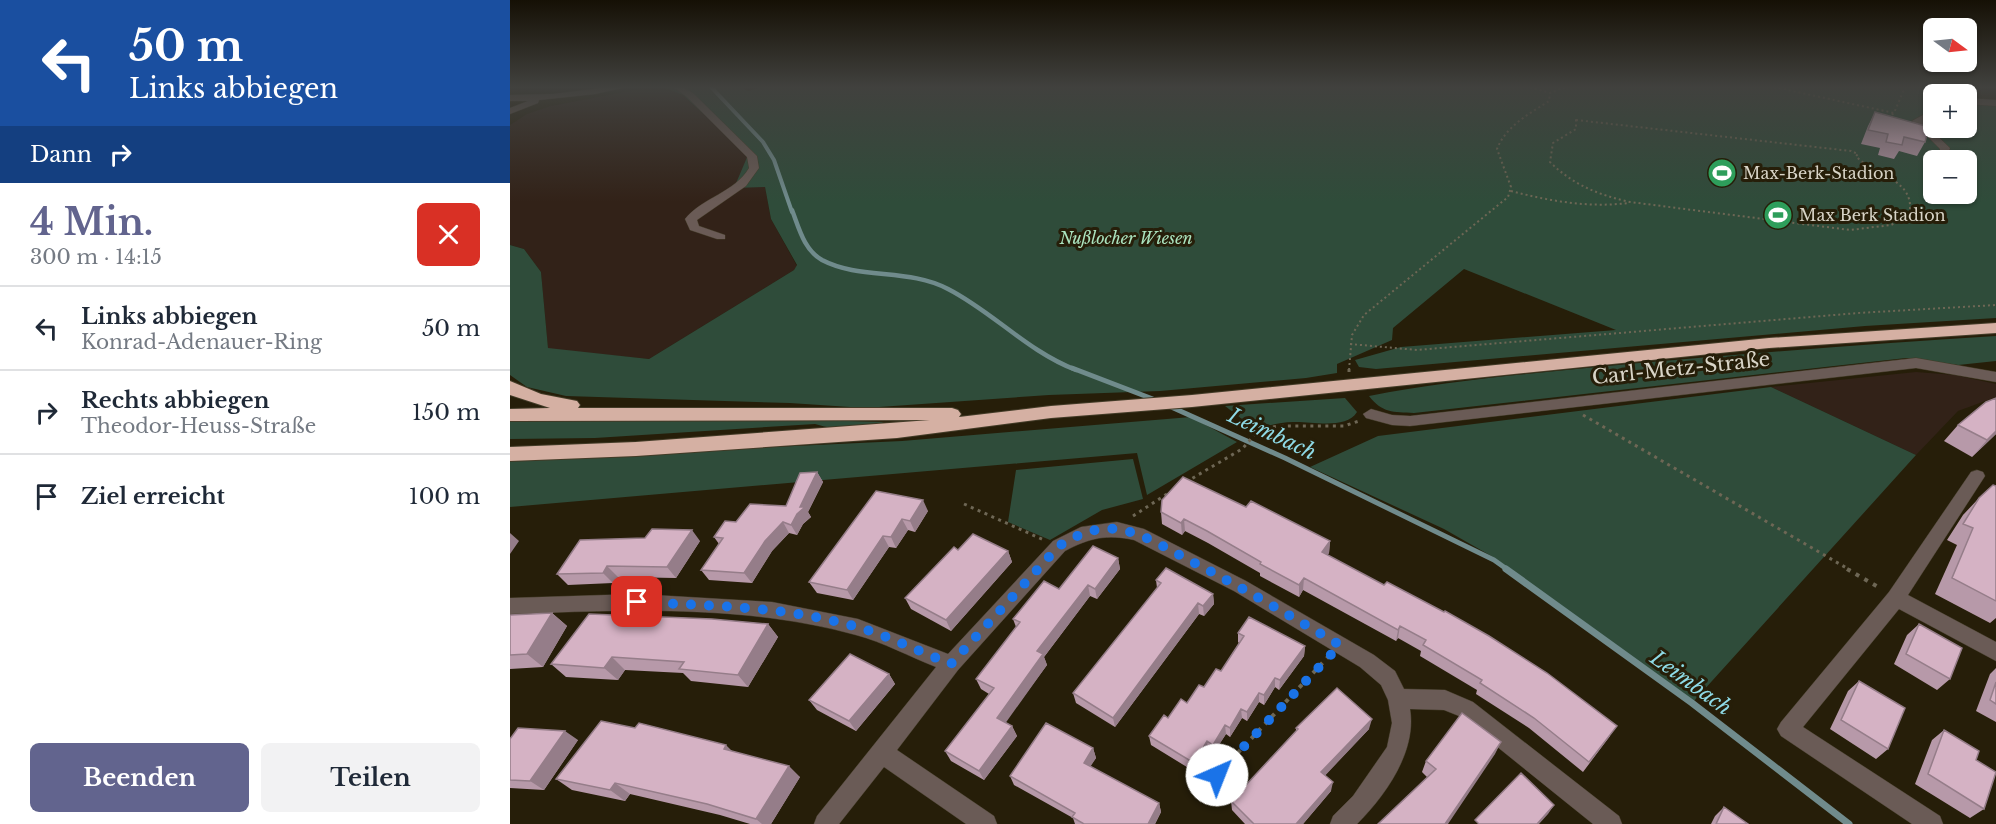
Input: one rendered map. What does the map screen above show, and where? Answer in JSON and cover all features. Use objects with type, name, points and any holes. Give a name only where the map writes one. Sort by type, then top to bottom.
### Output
[{"type":"highway","points":[[510,454],[897,431],[1051,412],[1192,401],[1757,344],[1996,328]]},
{"type":"highway","points":[[510,387],[519,393],[550,403],[593,406],[607,413]]},
{"type":"highway","points":[[510,415],[607,413],[846,416],[1051,412]]},
{"type":"street","points":[[721,125],[752,156],[754,168],[747,178],[726,196],[698,212],[692,219],[694,228],[721,237]]},
{"type":"street","points":[[1934,138],[1944,150]]},
{"type":"street","name":"Carl-Metz-Straße","points":[[1371,414],[1392,420],[1410,421],[1916,363],[1996,377]]},
{"type":"street","points":[[1932,824],[1788,729],[1896,598],[1977,476]]},
{"type":"street","points":[[825,824],[951,664],[1059,546],[1082,534],[1117,529],[1138,534],[1240,586],[1367,661],[1388,678],[1398,699],[1402,723],[1397,751],[1361,804],[1341,824]]},
{"type":"street","points":[[1896,598],[1996,652]]},
{"type":"street","points":[[510,606],[637,602],[772,610],[858,627],[951,664]]},
{"type":"street","points":[[1398,699],[1445,700],[1466,709],[1611,824]]},
{"type":"street","points":[[881,752],[986,824]]},
{"type":"path","points":[[1511,191],[1497,149],[1498,143],[1516,125]]},
{"type":"path","points":[[1576,125],[1576,129],[1553,143],[1550,162],[1573,183],[1600,196],[1630,202],[1846,230],[1874,229],[1896,224],[1909,212],[1910,203],[1900,186],[1880,171],[1859,161],[1856,156],[1858,154],[1851,151],[1624,125]]},
{"type":"path","points":[[1511,191],[1580,202],[1619,205],[1630,202]]},
{"type":"path","points":[[1349,374],[1350,344],[1355,327],[1364,315],[1499,206],[1511,191]]},
{"type":"path","points":[[1350,344],[1417,350],[1834,315],[1996,305]]},
{"type":"path","points":[[1563,402],[1896,598]]},
{"type":"path","points":[[1186,483],[1242,449],[1260,429],[1279,426],[1344,426],[1371,414]]},
{"type":"path","points":[[1149,505],[1176,488]]},
{"type":"path","points":[[964,504],[1059,546]]},
{"type":"path","points":[[1217,775],[1340,645]]},
{"type":"shaded area","points":[[510,125],[716,125],[748,155],[765,187],[771,219],[797,266],[649,359],[548,349],[541,272],[524,249],[510,245]]},
{"type":"shaded area","points":[[1916,372],[1955,375],[1996,384],[1996,397],[1958,411],[1916,455],[1771,387]]},
{"type":"green space","name":"Nußlocher Wiesen","points":[[716,125],[1923,125],[1923,138],[1977,138],[1977,125],[1996,125],[1996,318],[1865,326],[1376,369],[1359,367],[1355,360],[1401,347],[1616,330],[1464,269],[1393,328],[1392,340],[1337,364],[1337,373],[1306,378],[1160,391],[1049,395],[865,408],[790,403],[566,396],[527,387],[510,375],[510,245],[524,249],[541,272],[548,348],[649,359],[794,270],[797,265],[771,219],[765,187],[734,188],[748,155]]},
{"type":"green space","points":[[1996,336],[1996,361],[1958,365],[1906,358],[1414,413],[1383,409],[1369,396],[1470,380],[1639,363]]},
{"type":"green space","points":[[1771,387],[1916,455],[1693,702],[1493,557],[1444,529],[1310,467],[1378,436]]},
{"type":"green space","points":[[1345,398],[1357,412],[1345,421],[1337,423],[1288,422],[1255,429],[1225,406]]},
{"type":"green space","points":[[1191,417],[1237,442],[1147,495],[1137,453],[510,507],[510,459],[902,441]]},
{"type":"green space","points":[[781,419],[884,422],[867,428],[850,429],[815,424],[595,438],[510,439],[510,420]]},
{"type":"green space","points":[[1133,459],[1143,499],[1102,510],[1050,540],[1008,522],[1016,470]]},
{"type":"building","points":[[1870,125],[1923,125],[1923,138],[1926,138],[1925,142],[1904,137],[1902,145],[1886,142],[1888,134],[1868,130]]},
{"type":"building","points":[[1996,398],[1996,431],[1987,440],[1958,425],[1986,402]]},
{"type":"building","points":[[817,472],[800,507],[805,507],[797,514],[791,525],[783,522],[765,541],[744,573],[701,570],[723,538],[714,537],[725,521],[736,522],[750,504],[786,506],[800,473]]},
{"type":"building","points":[[1183,477],[1246,507],[1251,501],[1330,541],[1322,552],[1384,585],[1387,582],[1445,611],[1489,636],[1547,673],[1617,726],[1589,762],[1534,718],[1480,683],[1482,680],[1423,645],[1426,640],[1400,626],[1398,630],[1304,578],[1299,585],[1207,531],[1184,519],[1181,523],[1161,512],[1162,500]]},
{"type":"building","points":[[1993,485],[1996,486],[1996,601],[1952,578],[1973,528],[1963,524],[1979,498]]},
{"type":"building","points":[[876,491],[923,500],[910,521],[902,519],[891,537],[883,536],[847,590],[809,582]]},
{"type":"building","points":[[652,529],[692,530],[667,567],[607,566],[603,573],[557,574],[580,540],[645,538]]},
{"type":"building","points":[[973,534],[1008,551],[946,620],[905,598],[954,547],[958,550]]},
{"type":"building","points":[[1093,546],[1118,558],[1095,589],[1088,585],[1037,651],[1043,654],[997,718],[1012,726],[979,771],[945,751],[994,688],[976,679],[1020,622],[1013,619],[1044,581],[1059,589]]},
{"type":"building","points":[[1166,568],[1213,594],[1203,606],[1198,603],[1113,718],[1073,693],[1161,583],[1156,580]]},
{"type":"building","points":[[552,613],[527,654],[510,655],[510,615]]},
{"type":"building","points":[[589,614],[712,619],[768,624],[738,675],[679,669],[684,662],[612,657],[604,668],[551,664]]},
{"type":"building","points":[[1249,617],[1305,646],[1280,680],[1275,678],[1264,695],[1259,693],[1247,712],[1241,709],[1230,728],[1225,725],[1213,745],[1207,741],[1194,763],[1149,736],[1164,715],[1168,718],[1181,699],[1187,703],[1199,685],[1204,687],[1216,669],[1221,671],[1244,636],[1238,633]]},
{"type":"building","points":[[1919,624],[1962,648],[1950,679],[1906,654]]},
{"type":"building","points":[[850,654],[889,674],[849,721],[809,700]]},
{"type":"building","points":[[1859,681],[1905,708],[1888,749],[1841,720]]},
{"type":"building","points":[[1996,682],[1996,704],[1990,700]]},
{"type":"building","points":[[1337,688],[1372,719],[1321,772],[1333,782],[1296,824],[1254,824],[1231,801],[1298,729],[1296,728]]},
{"type":"building","points":[[1462,713],[1501,742],[1445,824],[1378,824],[1436,769],[1426,761]]},
{"type":"building","points":[[601,721],[635,728],[639,723],[726,745],[724,749],[789,766],[756,819],[707,804],[615,783],[610,790],[556,779]]},
{"type":"building","points":[[1046,723],[1093,748],[1084,763],[1159,803],[1148,824],[1084,824],[1072,817],[1075,813],[1010,776]]},
{"type":"building","points":[[518,728],[565,731],[530,781],[510,780],[510,739]]},
{"type":"building","points":[[1944,730],[1979,751],[1976,760],[1996,772],[1984,809],[1928,774]]},
{"type":"building","points":[[1521,773],[1554,805],[1537,824],[1479,824],[1475,820]]},
{"type":"building","points":[[1724,807],[1748,824],[1716,824]]},
{"type":"waterway","name":"Leimbach","points":[[747,125],[763,142],[774,160],[792,212]]},
{"type":"waterway","name":"Leimbach","points":[[792,210],[806,245],[822,260],[852,270],[917,278],[948,289],[1042,353],[1076,370]]},
{"type":"waterway","name":"Leimbach","points":[[1072,368],[1158,401]]},
{"type":"waterway","name":"Leimbach","points":[[1169,406],[1285,458],[1494,560],[1508,570]]},
{"type":"waterway","name":"Leimbach","points":[[1506,569],[1692,703],[1849,824]]},
{"type":"place","name":"Max-Berk-Stadion","points":[[1722,173]]},
{"type":"place","name":"Max Berk Stadion","points":[[1778,215]]},
{"type":"route","points":[[637,602],[753,608],[801,614],[858,627],[951,664],[1059,546],[1082,534],[1108,528],[1138,534],[1240,586],[1340,645],[1217,775]]}]
